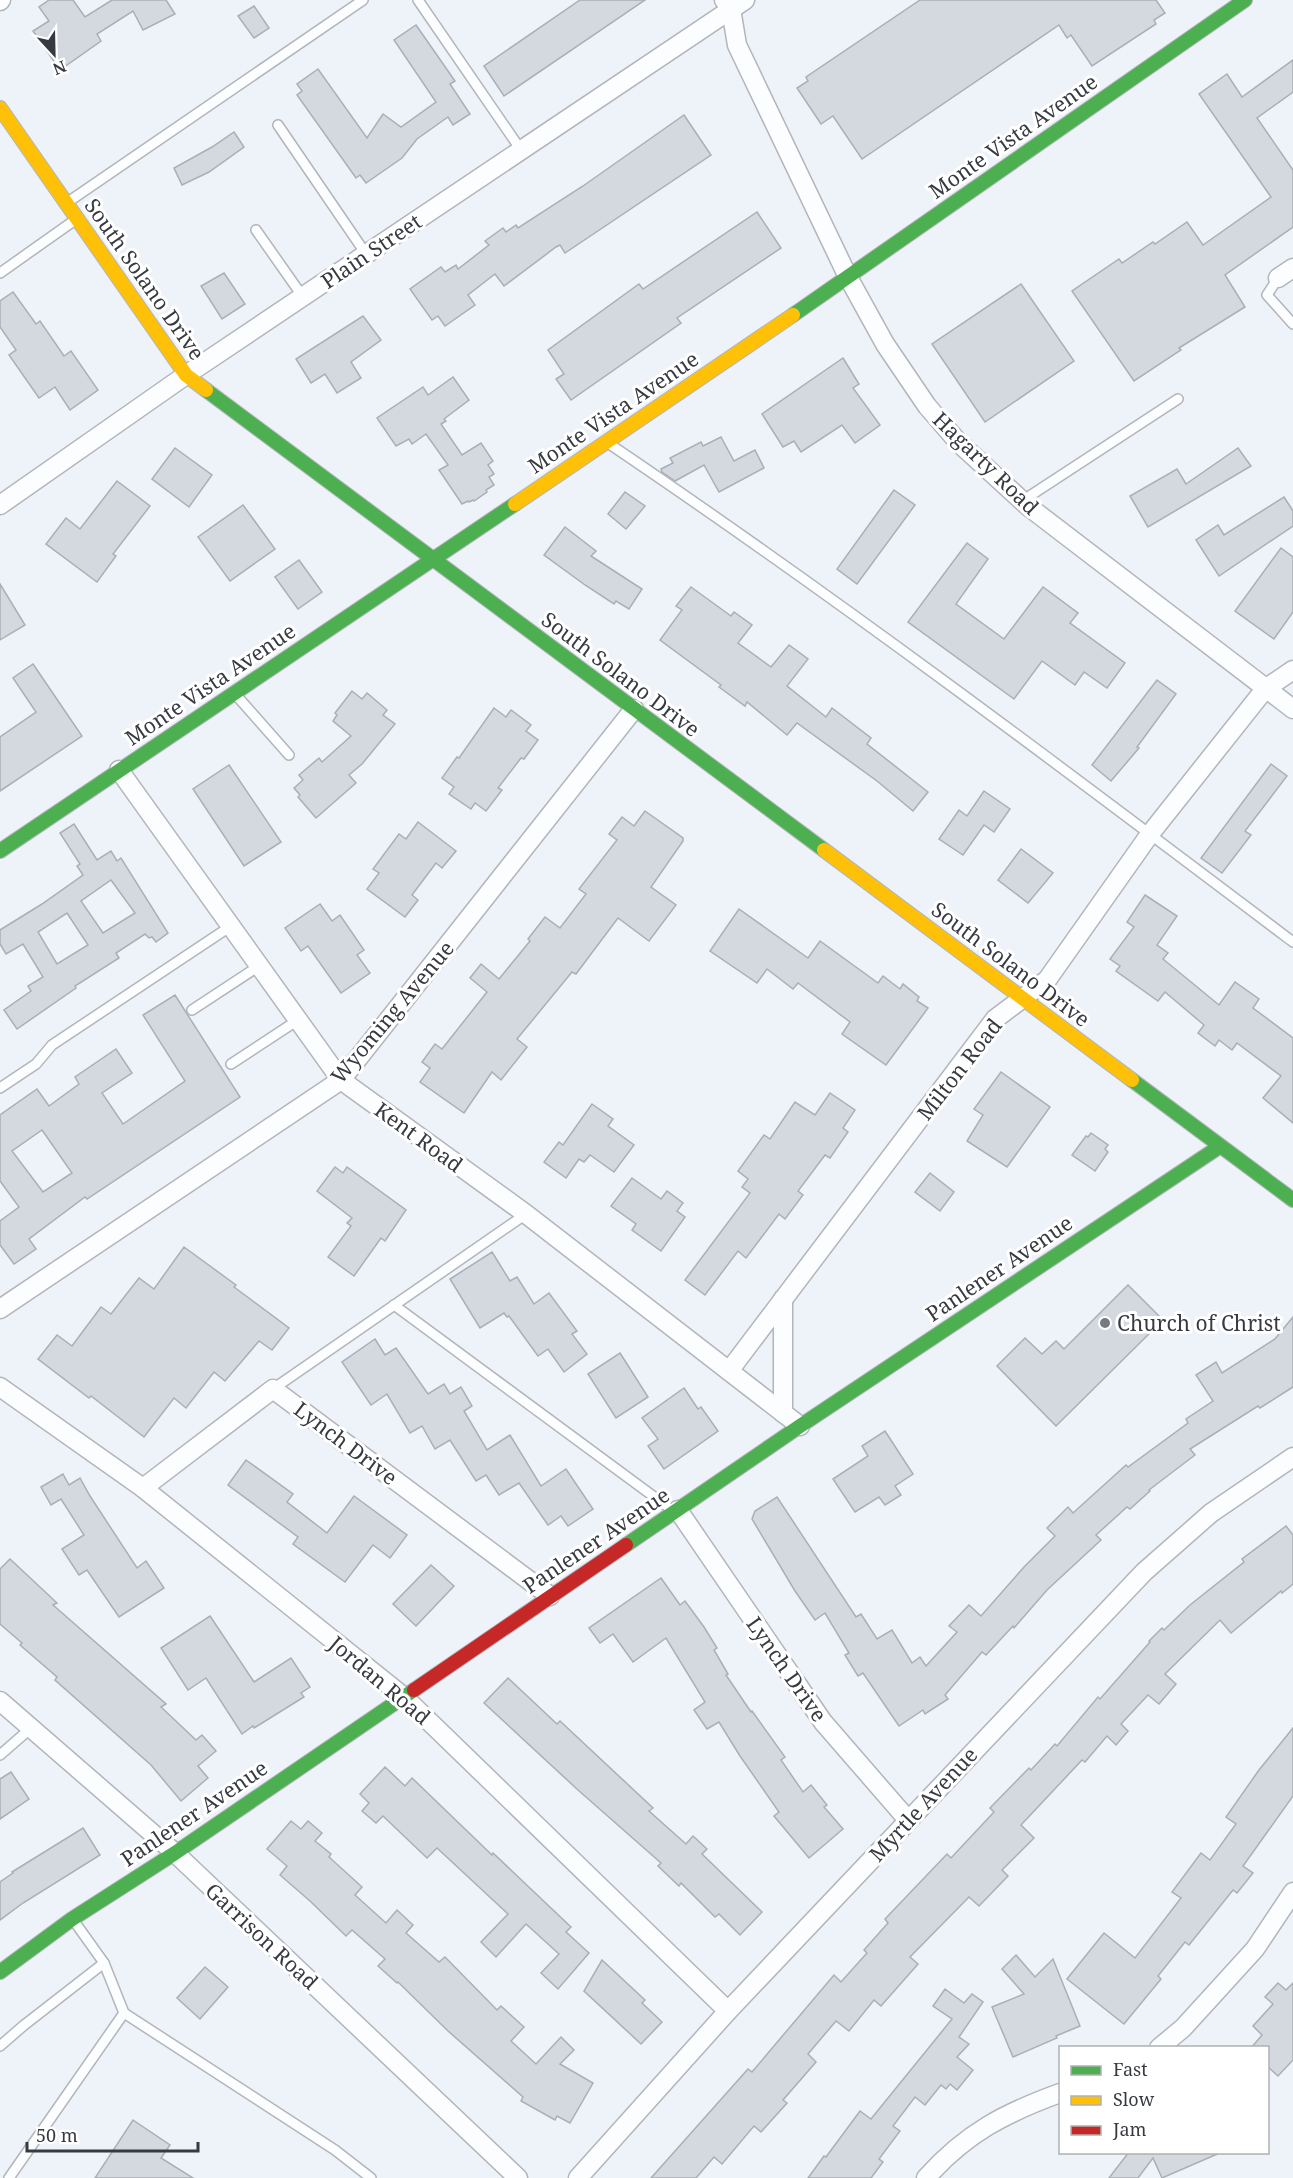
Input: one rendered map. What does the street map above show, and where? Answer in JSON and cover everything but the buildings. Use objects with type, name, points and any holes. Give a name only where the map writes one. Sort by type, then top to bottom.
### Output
[{"type":"street","name":"Monte Vista Avenue","points":[[0,851],[434,560],[848,277],[1245,0]]},
{"type":"street","name":"Plain Street","points":[[0,506],[186,375],[521,150],[733,3]]},
{"type":"street","name":"Hagarty Road","points":[[733,3],[737,45],[848,277],[885,344],[927,406],[959,443],[1022,501],[1293,710]]},
{"type":"street","name":"South Solano Drive","points":[[0,108],[186,375],[1293,1200]]},
{"type":"street","name":"Milton Road","points":[[729,1371],[995,1020],[1047,980],[1150,834],[1265,689],[1293,670]]},
{"type":"street","name":"Wyoming Avenue","points":[[0,1309],[342,1080],[634,709]]},
{"type":"street","name":"Kent Road","points":[[119,770],[342,1080],[525,1214],[800,1426]]},
{"type":"street","name":"Panlener Avenue","points":[[0,1972],[72,1919],[175,1853],[800,1426],[1219,1147]]},
{"type":"street","points":[[783,1299],[783,1413]]},
{"type":"street","name":"Jordan Road","points":[[0,1387],[143,1488],[404,1697],[728,2011]]},
{"type":"street","name":"Lynch Drive","points":[[143,1488],[273,1389],[550,1596]]},
{"type":"street","name":"Myrtle Avenue","points":[[578,2178],[728,2011],[1144,1572],[1211,1513],[1293,1457]]},
{"type":"street","name":"Lynch Drive","points":[[676,1511],[823,1722],[908,1820]]},
{"type":"street","name":"Garrison Road","points":[[0,1701],[175,1853],[518,2178]]},
{"type":"street","points":[[1161,2046],[1183,2028],[1255,1949],[1293,1892]]},
{"type":"street","points":[[926,2178],[974,2133],[995,2120],[1059,2093]]},
{"type":"lane","points":[[66,203],[363,0]]},
{"type":"lane","points":[[418,0],[521,150]]},
{"type":"lane","points":[[278,125],[366,254]]},
{"type":"lane","points":[[0,273],[77,219]]},
{"type":"lane","points":[[256,230],[303,297]]},
{"type":"lane","points":[[1286,273],[1267,295],[1293,324]]},
{"type":"lane","points":[[1022,501],[1178,399]]},
{"type":"lane","points":[[606,442],[735,529],[1293,942]]},
{"type":"lane","points":[[234,693],[289,755]]},
{"type":"lane","points":[[0,1088],[36,1064],[52,1045],[231,926]]},
{"type":"lane","points":[[192,1010],[259,966]]},
{"type":"lane","points":[[231,1064],[298,1020]]},
{"type":"lane","points":[[273,1389],[525,1214]]},
{"type":"lane","points":[[394,1305],[676,1511]]},
{"type":"lane","points":[[0,1755],[31,1728]]},
{"type":"lane","points":[[72,1919],[104,1963],[124,2013],[335,2150],[371,2178]]},
{"type":"lane","points":[[0,2046],[104,1963]]},
{"type":"lane","points":[[9,2178],[124,2013]]},
{"type":"traffic: fast","points":[[793,315],[1245,0]]},
{"type":"traffic: fast","points":[[206,390],[824,850]]},
{"type":"traffic: fast","points":[[0,851],[515,504]]},
{"type":"traffic: fast","points":[[1132,1080],[1293,1200]]},
{"type":"traffic: fast","points":[[626,1545],[800,1426],[1219,1147]]},
{"type":"traffic: fast","points":[[0,1972],[72,1919],[175,1853],[414,1690]]},
{"type":"traffic: slow","points":[[0,108],[186,375],[206,390]]},
{"type":"traffic: slow","points":[[515,504],[793,315]]},
{"type":"traffic: slow","points":[[824,850],[1132,1080]]},
{"type":"traffic: jam","points":[[414,1690],[626,1545]]},
{"type":"place","name":"Church of Christ","points":[[1105,1323]]}]
